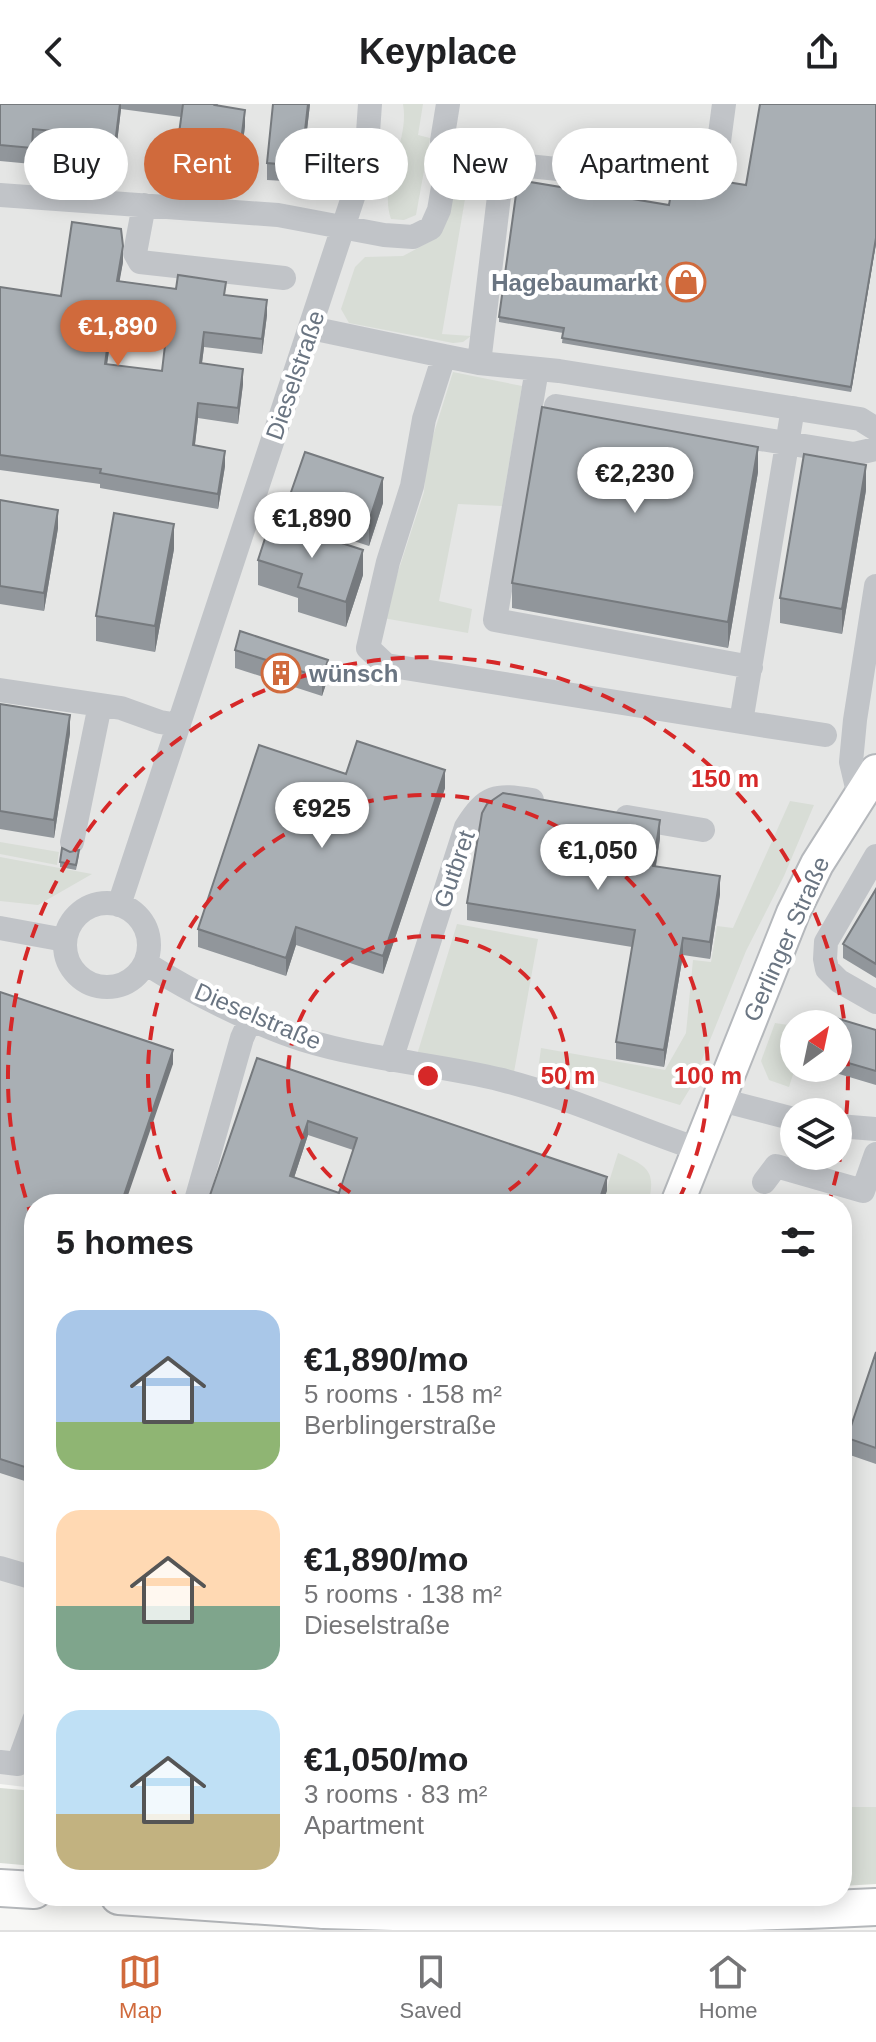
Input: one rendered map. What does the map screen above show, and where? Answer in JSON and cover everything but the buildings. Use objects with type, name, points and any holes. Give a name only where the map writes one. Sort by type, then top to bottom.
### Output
[{"type":"highway","points":[[0,1888],[24,1889]]},
{"type":"highway","points":[[265,1906],[429,1913],[669,1914],[876,1907]]},
{"type":"main road","name":"Gerlinger Straße","points":[[681,1194],[793,913],[817,864],[868,784]]},
{"type":"main road","points":[[374,1930],[385,1906]]},
{"type":"street","points":[[444,128],[448,104]]},
{"type":"street","points":[[536,166],[617,175],[662,170],[708,178],[716,164],[724,104]]},
{"type":"street","name":"Dieselstraße","points":[[119,905],[344,228],[367,147],[370,107]]},
{"type":"street","points":[[0,195],[278,215],[413,237],[431,228],[441,200]]},
{"type":"street","points":[[479,363],[499,200]]},
{"type":"street","points":[[144,205],[135,253],[140,262],[284,278]]},
{"type":"street","points":[[311,328],[479,363],[537,369],[860,419],[876,429]]},
{"type":"street","points":[[444,356],[424,419],[412,486],[388,562],[368,648],[376,658],[386,665],[825,735]]},
{"type":"street","points":[[537,369],[495,620],[751,667]]},
{"type":"street","points":[[556,406],[854,454],[876,449]]},
{"type":"street","points":[[741,722],[793,408]]},
{"type":"street","points":[[868,784],[851,762],[876,586]]},
{"type":"street","points":[[0,690],[121,708],[160,722],[179,725]]},
{"type":"street","points":[[72,842],[100,705]]},
{"type":"street","name":"Gutbret","points":[[391,1060],[466,827],[479,805],[501,795],[548,803]]},
{"type":"street","points":[[610,813],[703,830]]},
{"type":"street","points":[[876,856],[826,942],[825,959],[827,969],[839,981],[876,1002]]},
{"type":"street","points":[[105,903],[119,905],[130,910],[145,929],[148,952],[145,963],[124,984],[95,986],[82,979],[72,968],[66,955],[65,940],[78,915],[105,903]]},
{"type":"street","points":[[0,928],[65,940]]},
{"type":"street","name":"Dieselstraße","points":[[145,963],[251,1018],[304,1040],[501,1080],[555,1096],[698,1149]]},
{"type":"street","points":[[198,1194],[242,1038],[251,1018]]},
{"type":"street","points":[[717,1099],[780,1115]]},
{"type":"street","points":[[852,1127],[876,1129]]},
{"type":"street","points":[[764,1182],[776,1166],[863,1191],[876,1154]]},
{"type":"street","points":[[0,1568],[24,1575]]},
{"type":"street","points":[[0,1762],[18,1764],[24,1748]]},
{"type":"shaded area","points":[[0,104],[876,104],[876,1807],[852,1807],[852,1194],[24,1194],[24,1787],[0,1784]]},
{"type":"shaded area","points":[[403,104],[423,104],[418,135],[424,136],[424,171],[416,215],[404,220],[391,219],[388,200],[408,200],[408,128],[403,128]]},
{"type":"shaded area","points":[[448,200],[465,200],[442,334],[471,336],[463,342],[453,343],[349,323],[341,309],[355,267],[365,257],[403,256],[435,239]]},
{"type":"shaded area","points":[[453,372],[522,386],[502,506],[458,504],[439,601],[472,609],[468,633],[383,618],[424,492],[427,455]]},
{"type":"shaded area","points":[[790,801],[814,805],[784,876],[746,951],[691,1087],[680,1105],[539,1063],[541,1048],[665,1070],[686,1033],[693,960],[711,962],[717,926],[733,928]]},
{"type":"shaded area","points":[[0,842],[59,852],[57,865],[0,854]]},
{"type":"shaded area","points":[[0,857],[92,874],[38,905],[0,901]]},
{"type":"shaded area","points":[[457,924],[538,939],[514,1072],[416,1058]]},
{"type":"shaded area","points":[[775,1023],[780,1024],[780,1082],[791,1082],[789,1087],[769,1080],[761,1061]]},
{"type":"shaded area","points":[[618,1153],[643,1166],[650,1176],[650,1194],[605,1194]]},
{"type":"shaded area","points":[[0,1788],[24,1790],[24,1865],[0,1863]]},
{"type":"shaded area","points":[[852,1807],[876,1807],[876,1884],[852,1885]]},
{"type":"place","name":"Hagebaumarkt","points":[[686,282]]},
{"type":"place","name":"wünsch","points":[[281,673]]}]
